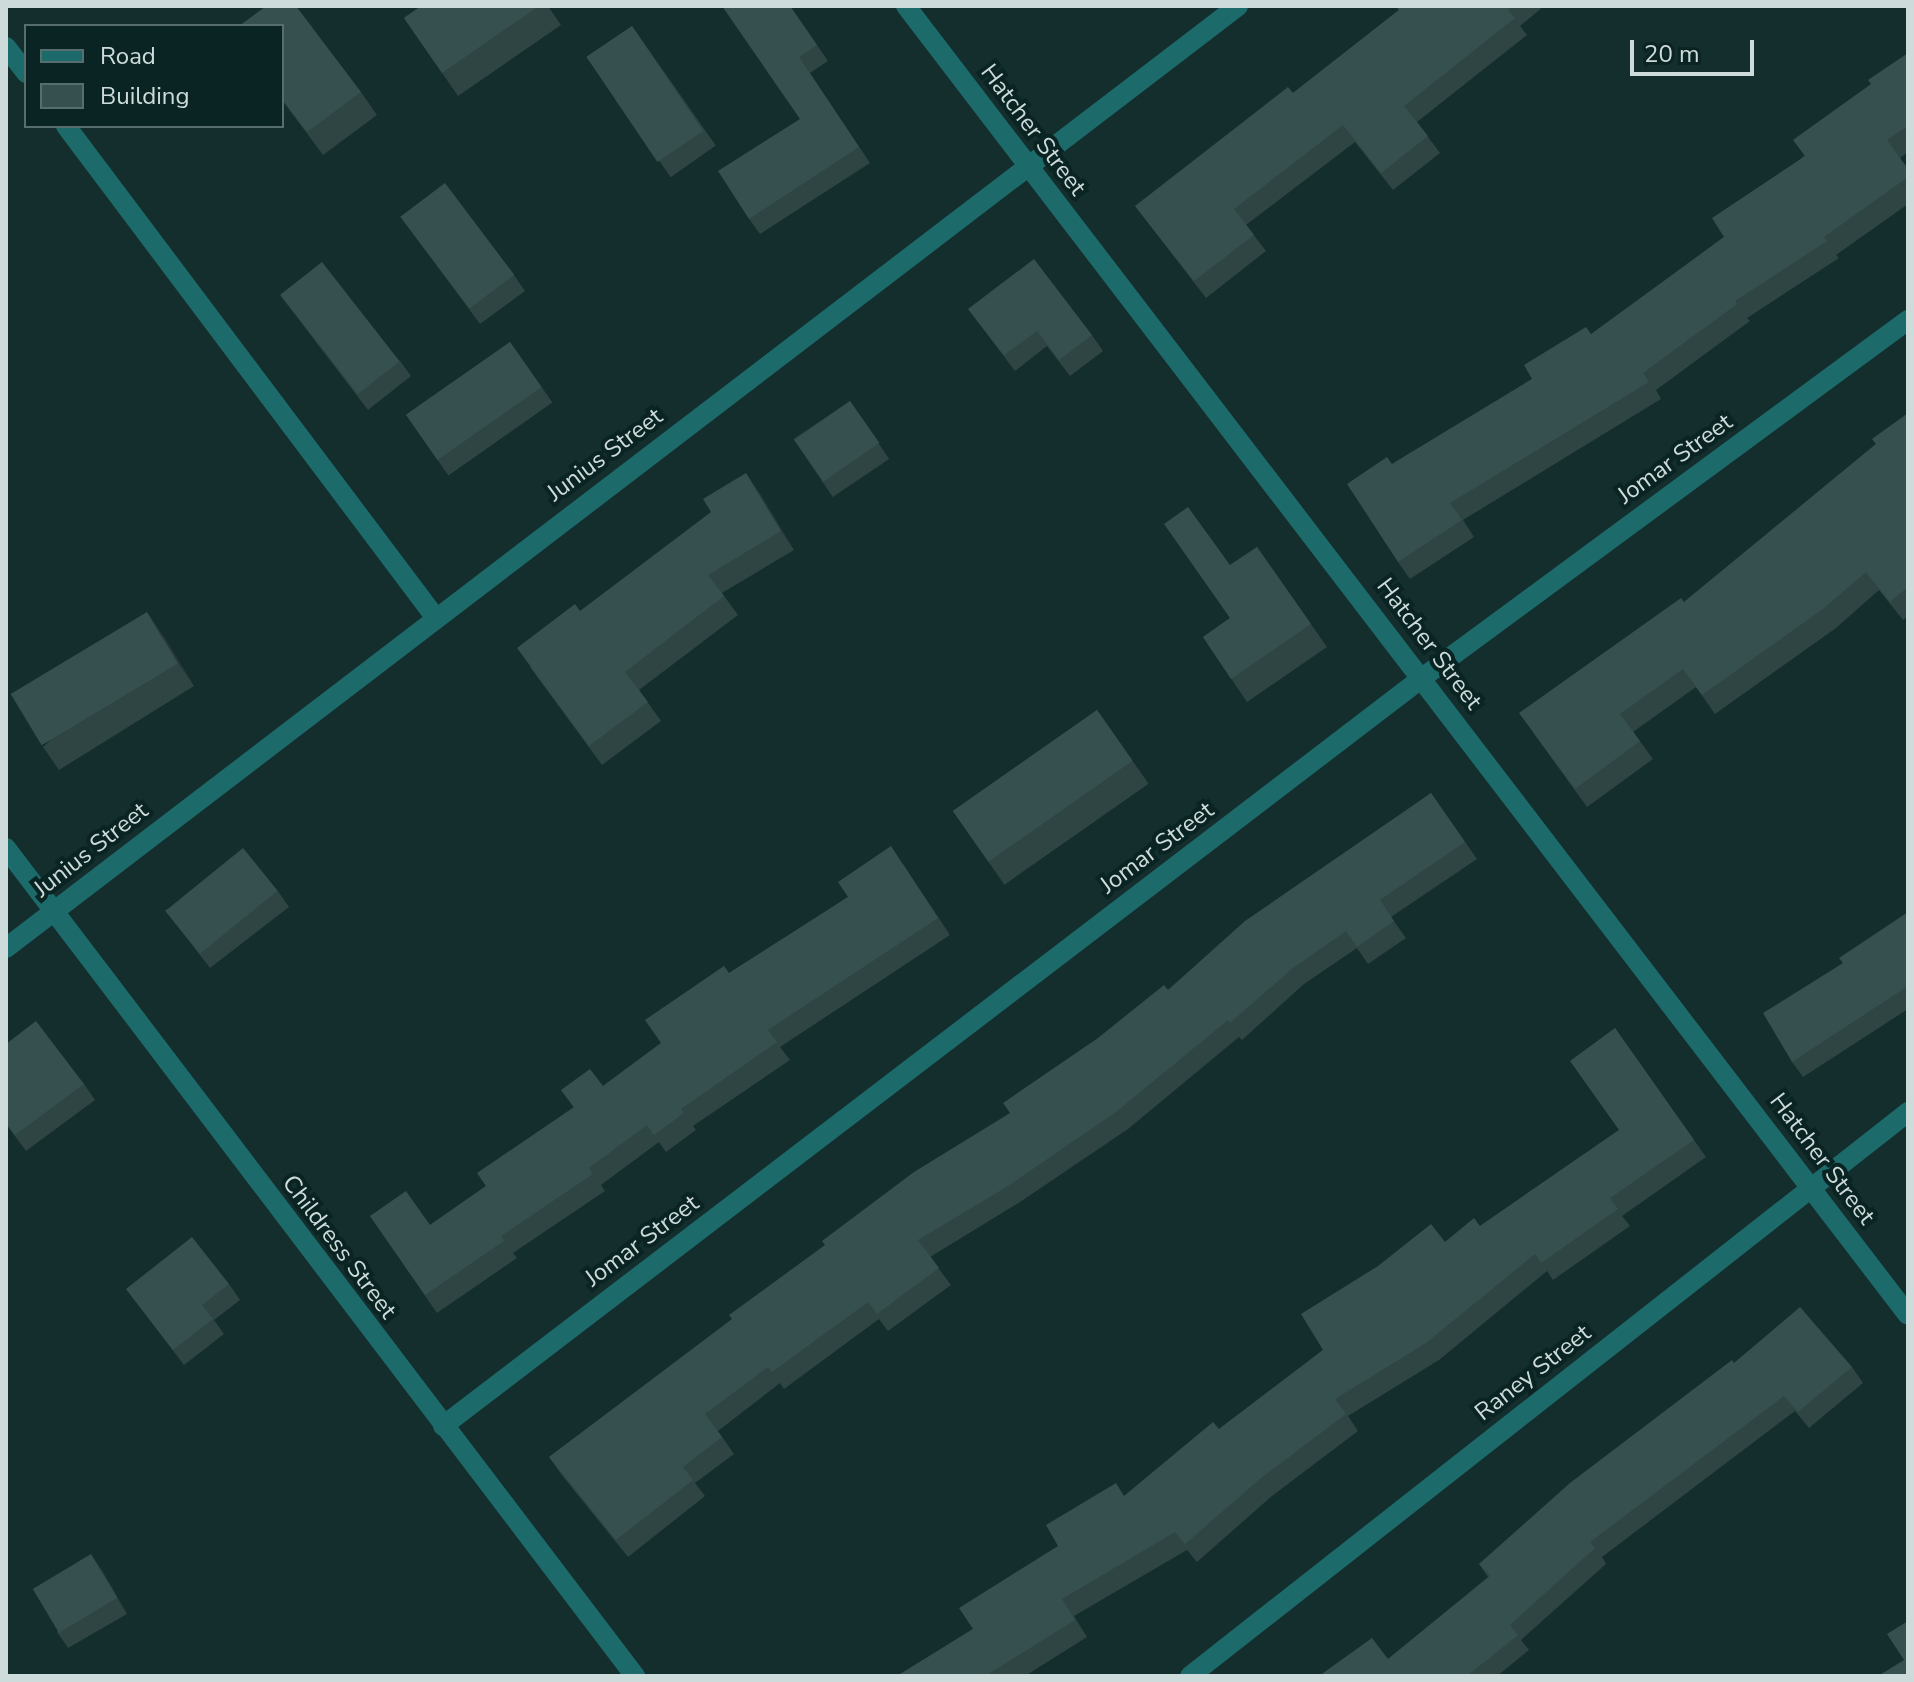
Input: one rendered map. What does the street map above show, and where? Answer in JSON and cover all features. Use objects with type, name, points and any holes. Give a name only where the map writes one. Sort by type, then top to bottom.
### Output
[{"type":"street","name":"Hatcher Street","points":[[906,6],[1908,1315]]},
{"type":"street","name":"Junius Street","points":[[6,948],[1238,6]]},
{"type":"street","points":[[6,47],[24,70]]},
{"type":"street","points":[[68,128],[435,617]]},
{"type":"street","name":"Jomar Street","points":[[443,1426],[1422,678],[1908,320]]},
{"type":"street","name":"Childress Street","points":[[6,848],[635,1676]]},
{"type":"street","name":"Raney Street","points":[[1190,1676],[1908,1112]]},
{"type":"building","points":[[266,6],[296,6],[361,92],[307,132],[284,102],[284,24],[242,24]]},
{"type":"building","points":[[421,6],[539,6],[442,73],[404,18]]},
{"type":"building","points":[[722,6],[790,6],[817,45],[799,57],[859,147],[749,219],[718,171],[800,119]]},
{"type":"building","points":[[1396,6],[1512,6],[1508,10],[1515,18],[1404,106],[1428,136],[1381,173],[1343,125],[1234,209],[1254,235],[1194,281],[1135,206],[1288,87],[1293,93],[1399,10]]},
{"type":"building","points":[[632,26],[703,131],[657,162],[586,57]]},
{"type":"building","points":[[1908,53],[1908,126],[1887,140],[1908,169],[1908,177],[1824,237],[1827,241],[1735,301],[1737,304],[1643,373],[1649,382],[1450,503],[1462,520],[1398,562],[1347,484],[1387,457],[1392,464],[1532,379],[1524,365],[1586,327],[1591,334],[1724,237],[1712,218],[1805,156],[1793,140],[1871,84],[1868,80]]},
{"type":"building","points":[[445,183],[514,275],[469,309],[400,217]]},
{"type":"building","points":[[1034,259],[1092,335],[1059,360],[1037,331],[1004,355],[968,309]]},
{"type":"building","points":[[322,262],[400,361],[358,394],[280,295]]},
{"type":"building","points":[[510,342],[542,387],[438,460],[406,415]]},
{"type":"building","points":[[850,401],[879,443],[824,482],[794,440]]},
{"type":"building","points":[[1908,413],[1908,587],[1890,602],[1866,572],[1823,609],[1702,695],[1683,669],[1620,714],[1640,741],[1575,789],[1519,713],[1681,598],[1684,602],[1876,444],[1872,439]]},
{"type":"building","points":[[746,473],[781,531],[708,575],[724,596],[625,672],[648,702],[589,746],[517,648],[575,604],[580,611],[711,512],[703,499]]},
{"type":"building","points":[[1188,507],[1230,565],[1257,547],[1311,624],[1231,679],[1203,637],[1230,618],[1164,524]]},
{"type":"building","points":[[147,612],[178,663],[42,745],[11,694]]},
{"type":"building","points":[[1097,710],[1133,761],[988,862],[953,811]]},
{"type":"building","points":[[1431,793],[1465,842],[1380,900],[1394,921],[1357,947],[1346,931],[1293,968],[1230,1023],[1228,1020],[1116,1112],[1008,1186],[918,1240],[939,1268],[877,1314],[868,1302],[772,1372],[768,1367],[705,1414],[722,1437],[683,1467],[693,1480],[616,1540],[549,1457],[732,1319],[729,1315],[825,1245],[822,1241],[914,1172],[1010,1113],[1003,1103],[1098,1038],[1164,985],[1168,990],[1245,921]]},
{"type":"building","points":[[891,846],[938,918],[768,1030],[777,1042],[681,1109],[684,1113],[654,1135],[647,1125],[589,1168],[593,1174],[501,1236],[504,1241],[425,1295],[370,1216],[406,1191],[430,1225],[486,1186],[477,1173],[574,1107],[561,1090],[590,1069],[603,1086],[661,1043],[645,1020],[724,966],[729,973],[848,897],[838,882]]},
{"type":"building","points":[[243,848],[278,891],[200,954],[165,911]]},
{"type":"building","points":[[1908,912],[1908,986],[1792,1062],[1763,1013],[1843,963],[1839,958]]},
{"type":"building","points":[[36,1021],[84,1084],[15,1135],[6,1123],[6,1044]]},
{"type":"building","points":[[1615,1028],[1694,1140],[1610,1198],[1618,1209],[1541,1263],[1535,1254],[1426,1343],[1335,1399],[1346,1414],[1260,1479],[1185,1544],[1175,1532],[1062,1599],[1075,1620],[985,1676],[897,1676],[973,1629],[959,1608],[1058,1546],[1046,1525],[1116,1483],[1124,1496],[1213,1422],[1219,1429],[1323,1350],[1301,1314],[1378,1266],[1431,1224],[1445,1242],[1474,1218],[1480,1226],[1619,1130],[1570,1061]]},
{"type":"building","points":[[192,1237],[229,1284],[202,1305],[213,1319],[173,1350],[126,1289]]},
{"type":"building","points":[[1800,1307],[1852,1367],[1798,1412],[1784,1396],[1590,1542],[1595,1548],[1510,1625],[1518,1635],[1467,1676],[1319,1676],[1372,1638],[1388,1659],[1490,1576],[1479,1564],[1570,1483],[1732,1360],[1734,1363]]},
{"type":"building","points":[[91,1554],[117,1598],[59,1633],[33,1589]]},
{"type":"building","points":[[1908,1621],[1908,1676],[1878,1676],[1904,1660],[1887,1634]]}]
